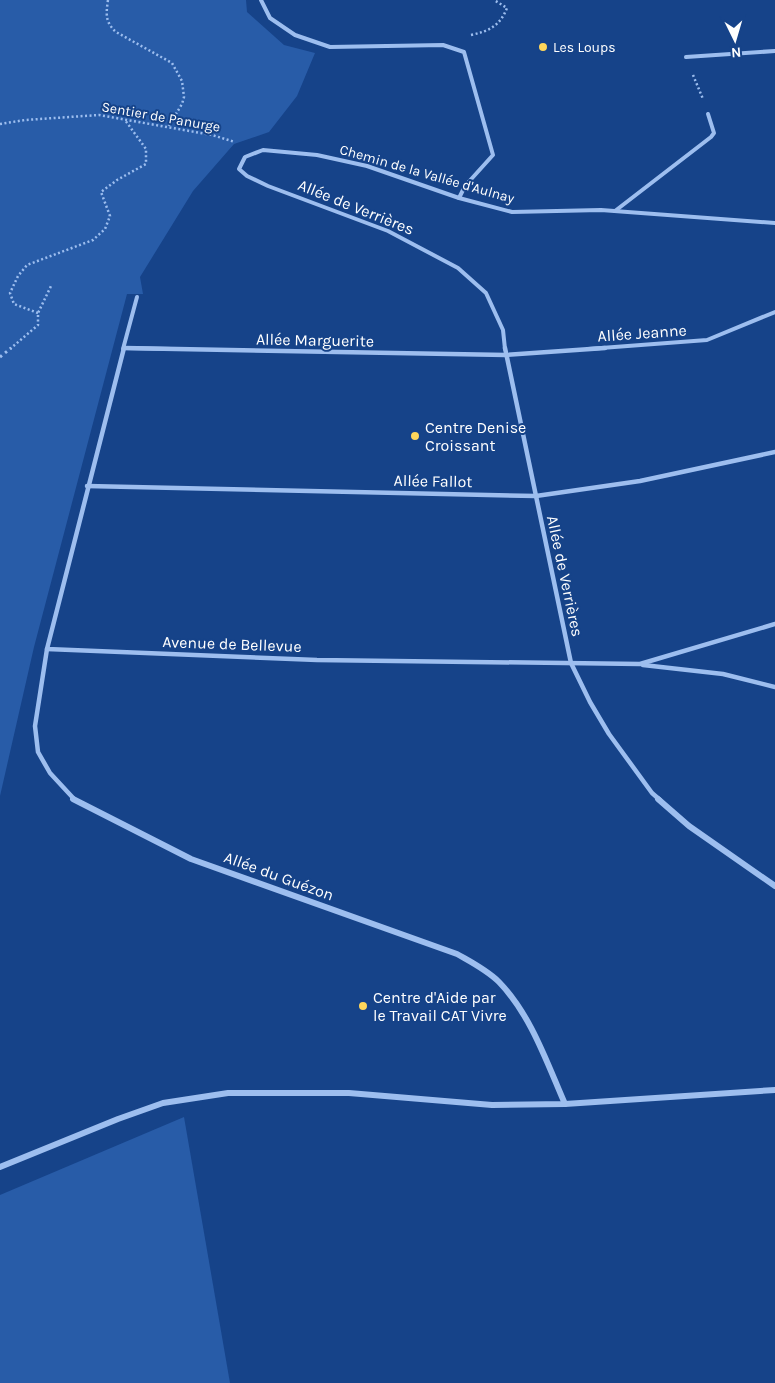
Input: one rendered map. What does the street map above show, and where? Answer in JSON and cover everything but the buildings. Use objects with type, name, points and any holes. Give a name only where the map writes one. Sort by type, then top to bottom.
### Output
[{"type":"street","points":[[261,0],[270,18],[295,35],[330,48],[443,44],[464,52],[493,155],[466,186],[459,198]]},
{"type":"street","points":[[686,57],[775,51]]},
{"type":"street","points":[[615,211],[711,137],[714,133],[708,114]]},
{"type":"street","name":"Chemin de la Vallée d'Aulnay","points":[[254,152],[263,150],[294,152],[367,166],[459,198],[512,212],[615,211],[775,223]]},
{"type":"street","name":"Allée de Verrières","points":[[254,152],[245,157],[240,169],[247,176],[388,231],[458,268],[486,293],[495,308],[503,330],[506,355],[571,663],[590,702],[609,734],[652,793],[689,826],[775,886]]},
{"type":"street","points":[[47,649],[87,486],[137,297]]},
{"type":"street","name":"Allée Jeanne","points":[[506,355],[706,340],[721,336],[775,312]]},
{"type":"street","name":"Allée Marguerite","points":[[124,348],[506,355]]},
{"type":"street","name":"Allée Fallot","points":[[87,486],[536,496],[640,481],[775,452]]},
{"type":"street","name":"Avenue de Bellevue","points":[[47,649],[317,660],[640,664],[775,624]]},
{"type":"street","name":"Allée du Guézon","points":[[47,649],[35,726],[38,752],[50,773],[72,798],[119,824],[191,859],[457,954],[486,971],[504,988],[529,1026],[565,1104]]},
{"type":"street","points":[[640,664],[723,674],[775,687]]},
{"type":"street","points":[[0,1167],[118,1119],[163,1103],[228,1093],[322,1093],[492,1104],[565,1104],[775,1090]]},
{"type":"path","points":[[108,0],[106,14],[108,25],[116,32],[172,62],[182,81],[184,97],[182,104],[168,127]]},
{"type":"path","points":[[464,52],[468,36],[492,29],[503,21],[507,8],[494,0]]},
{"type":"path","points":[[686,57],[708,114]]},
{"type":"path","name":"Sentier de Panurge","points":[[0,124],[25,120],[100,115],[212,135],[246,144],[254,152]]},
{"type":"path","points":[[38,312],[14,304],[10,293],[18,276],[27,265],[93,240],[105,229],[110,216],[101,192],[116,180],[146,164],[148,154],[146,146],[128,129],[125,120]]},
{"type":"path","points":[[0,356],[38,325],[38,312],[52,284]]},
{"type":"shaded area","points":[[0,0],[246,0],[247,12],[284,45],[315,53],[297,96],[269,132],[234,144],[193,191],[140,277],[143,294],[127,294],[34,647],[0,796]]},
{"type":"shaded area","points":[[184,1117],[230,1383],[0,1383],[0,1195]]},
{"type":"place","name":"Les Loups","points":[[543,47]]},
{"type":"place","name":"Centre Denise Croissant","points":[[415,436]]},
{"type":"place","name":"Centre d'Aide par le Travail CAT Vivre","points":[[363,1006]]}]
